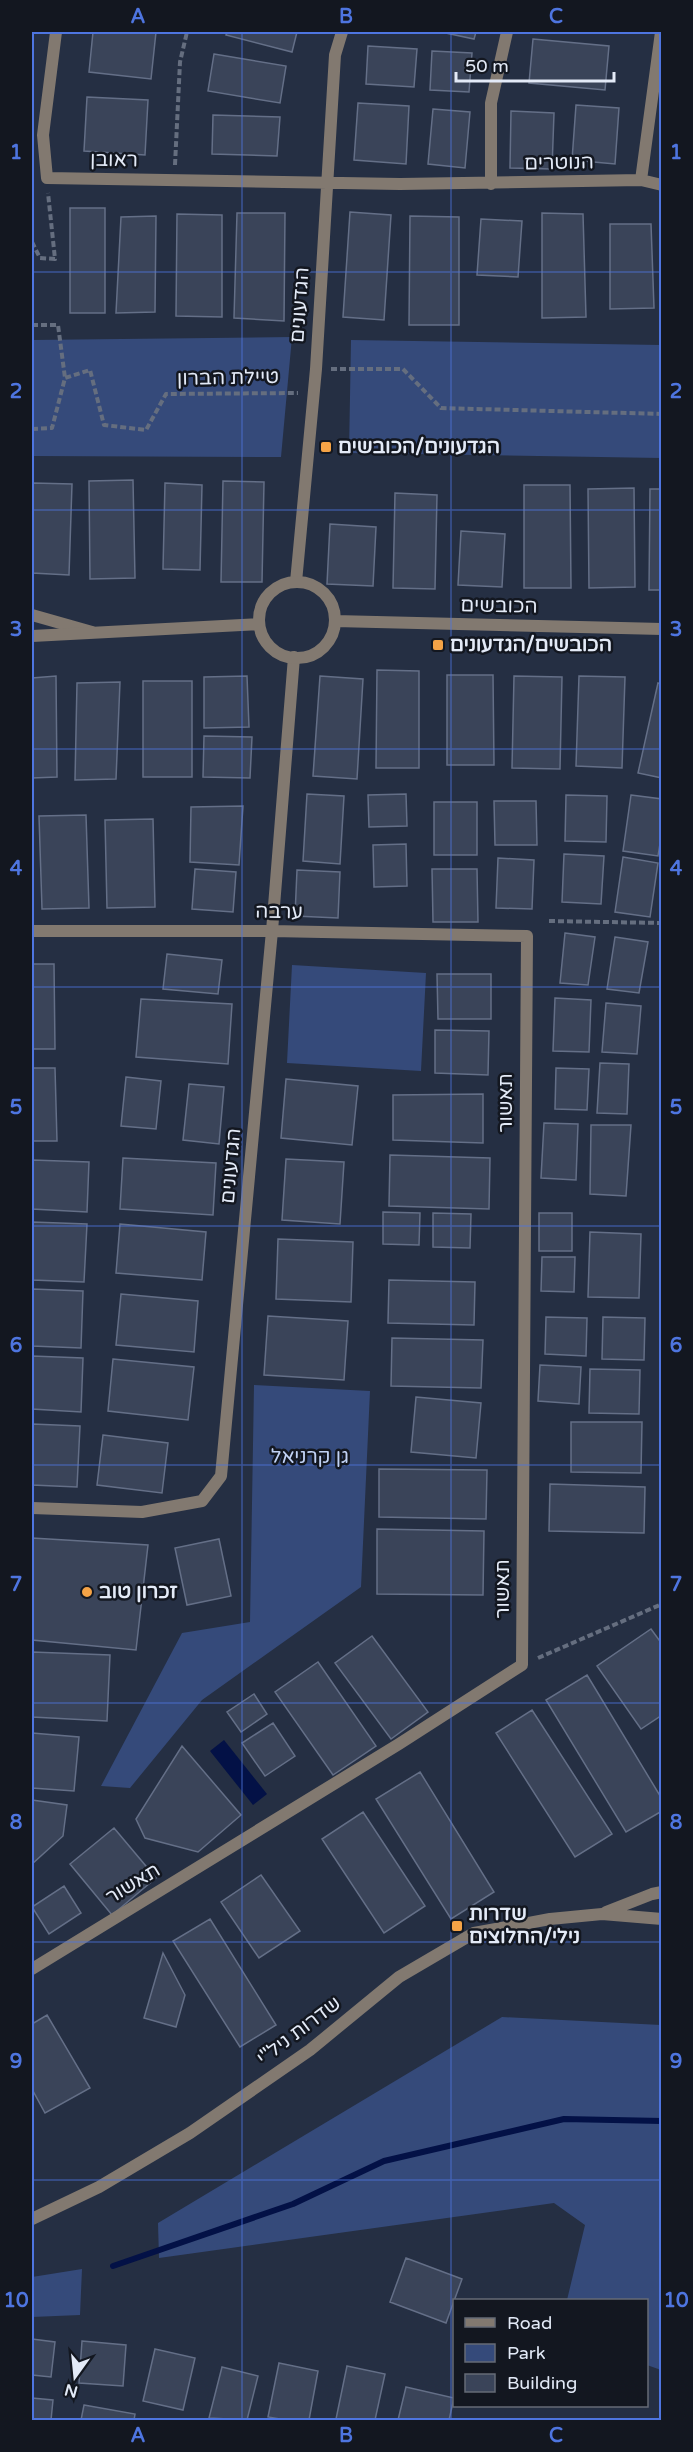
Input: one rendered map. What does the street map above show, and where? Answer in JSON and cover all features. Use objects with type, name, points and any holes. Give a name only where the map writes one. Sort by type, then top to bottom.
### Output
[{"type":"street","points":[[47,178],[43,135],[56,32]]},
{"type":"street","name":"הגדעונים","points":[[296,582],[316,369],[335,55],[342,32]]},
{"type":"street","points":[[491,184],[491,103],[507,32]]},
{"type":"street","points":[[641,180],[661,32]]},
{"type":"street","name":"ראובן","points":[[47,178],[328,183]]},
{"type":"street","name":"הנוטרים","points":[[328,183],[491,184],[641,180],[662,185]]},
{"type":"street","points":[[296,582],[320,589],[328,598],[335,621],[326,644],[312,654],[294,657],[281,654],[271,647],[263,636],[259,624],[260,611],[269,595],[284,584],[296,582]]},
{"type":"street","points":[[32,615],[93,633]]},
{"type":"street","name":"הכובשים","points":[[335,621],[662,629]]},
{"type":"street","points":[[32,636],[259,624]]},
{"type":"street","name":"הגדעונים","points":[[32,1508],[142,1512],[202,1501],[221,1476],[272,931],[294,657]]},
{"type":"street","name":"ערבה","points":[[32,931],[272,931],[527,936]]},
{"type":"street","name":"תאשור","points":[[32,1969],[399,1744],[522,1665],[527,936]]},
{"type":"street","name":"שדרות ניל\"י","points":[[602,1914],[662,1892]]},
{"type":"street","name":"שדרות ניל\"י","points":[[32,2219],[99,2187],[190,2133],[310,2050],[399,1977],[474,1933],[550,1919],[602,1914],[662,1919]]},
{"type":"path","points":[[174,180],[180,62],[187,32]]},
{"type":"path","points":[[32,242],[40,258],[55,259],[47,178]]},
{"type":"path","points":[[32,325],[58,325],[65,378],[51,428],[32,429]]},
{"type":"path","points":[[316,369],[403,369],[441,408],[662,414]]},
{"type":"path","name":"טיילת הברון","points":[[65,378],[90,370],[104,425],[146,430],[166,394],[313,392]]},
{"type":"path","points":[[549,921],[662,923]]},
{"type":"path","points":[[522,1665],[662,1604]]},
{"type":"green space","points":[[292,337],[281,457],[32,456],[32,340]]},
{"type":"green space","points":[[351,340],[661,345],[661,458],[349,453]]},
{"type":"green space","points":[[292,965],[426,973],[421,1071],[287,1063]]},
{"type":"green space","name":"גן קרניאל","points":[[254,1385],[370,1391],[361,1587],[202,1700],[130,1788],[101,1786],[182,1633],[250,1622]]},
{"type":"green space","points":[[502,2017],[661,2025],[661,2370],[648,2365],[648,2299],[567,2299],[585,2225],[554,2203],[159,2258],[158,2223]]},
{"type":"green space","points":[[82,2269],[80,2315],[32,2317],[32,2277]]},
{"type":"shaded area","points":[[224,1740],[267,1794],[253,1805],[210,1751]]},
{"type":"building","points":[[93,32],[156,32],[151,79],[89,72]]},
{"type":"building","points":[[227,32],[297,32],[292,52],[226,35]]},
{"type":"building","points":[[441,32],[476,32],[474,39]]},
{"type":"building","points":[[533,39],[609,46],[605,90],[529,83]]},
{"type":"building","points":[[368,46],[417,49],[414,87],[366,84]]},
{"type":"building","points":[[432,51],[472,53],[469,92],[430,90]]},
{"type":"building","points":[[214,54],[286,66],[280,103],[208,91]]},
{"type":"building","points":[[87,97],[148,100],[145,155],[84,151]]},
{"type":"building","points":[[358,103],[409,106],[406,164],[354,160]]},
{"type":"building","points":[[576,105],[619,108],[615,164],[572,160]]},
{"type":"building","points":[[433,109],[470,112],[465,168],[428,164]]},
{"type":"building","points":[[511,111],[554,113],[552,169],[510,168]]},
{"type":"building","points":[[213,115],[280,117],[277,156],[212,154]]},
{"type":"building","points":[[70,208],[105,208],[105,313],[70,313]]},
{"type":"building","points":[[350,212],[391,215],[384,320],[343,317]]},
{"type":"building","points":[[237,213],[285,213],[284,321],[234,318]]},
{"type":"building","points":[[542,213],[583,214],[586,317],[542,318]]},
{"type":"building","points":[[177,214],[222,215],[222,317],[176,316]]},
{"type":"building","points":[[156,216],[155,312],[116,313],[121,217]]},
{"type":"building","points":[[410,216],[459,217],[459,325],[409,325]]},
{"type":"building","points":[[481,219],[522,221],[518,277],[477,275]]},
{"type":"building","points":[[610,224],[651,224],[654,308],[610,309]]},
{"type":"building","points":[[133,480],[135,578],[90,579],[89,481]]},
{"type":"building","points":[[223,481],[264,482],[262,582],[221,582]]},
{"type":"building","points":[[33,483],[72,484],[69,575],[32,573]]},
{"type":"building","points":[[165,483],[202,485],[200,570],[163,569]]},
{"type":"building","points":[[524,485],[570,485],[571,588],[524,588]]},
{"type":"building","points":[[634,488],[635,587],[589,588],[588,489]]},
{"type":"building","points":[[650,489],[662,489],[662,590],[649,590]]},
{"type":"building","points":[[395,493],[437,495],[435,589],[393,588]]},
{"type":"building","points":[[330,524],[376,527],[373,586],[327,584]]},
{"type":"building","points":[[461,531],[505,534],[502,587],[458,585]]},
{"type":"building","points":[[377,670],[419,671],[419,768],[376,768]]},
{"type":"building","points":[[447,675],[493,675],[494,765],[447,765]]},
{"type":"building","points":[[56,676],[57,777],[32,778],[32,678]]},
{"type":"building","points":[[247,676],[249,727],[204,728],[204,677]]},
{"type":"building","points":[[320,676],[363,679],[357,779],[313,776]]},
{"type":"building","points":[[514,676],[562,677],[560,769],[512,768]]},
{"type":"building","points":[[579,676],[625,677],[622,768],[576,766]]},
{"type":"building","points":[[143,681],[192,681],[192,777],[143,777]]},
{"type":"building","points":[[120,682],[116,779],[75,780],[77,683]]},
{"type":"building","points":[[658,683],[662,684],[662,778],[638,773]]},
{"type":"building","points":[[204,736],[252,737],[250,778],[203,777]]},
{"type":"building","points":[[307,794],[344,796],[340,864],[303,861]]},
{"type":"building","points":[[406,794],[407,826],[369,827],[368,795]]},
{"type":"building","points":[[566,795],[607,796],[606,842],[565,841]]},
{"type":"building","points":[[631,795],[662,799],[662,831],[658,856],[623,851]]},
{"type":"building","points":[[494,801],[536,801],[537,845],[495,845]]},
{"type":"building","points":[[434,802],[477,802],[477,855],[434,855]]},
{"type":"building","points":[[243,806],[239,865],[190,862],[191,807]]},
{"type":"building","points":[[86,815],[89,908],[42,909],[39,816]]},
{"type":"building","points":[[153,819],[155,907],[107,908],[105,820]]},
{"type":"building","points":[[406,844],[407,886],[374,887],[373,845]]},
{"type":"building","points":[[564,854],[604,856],[601,904],[562,902]]},
{"type":"building","points":[[623,857],[658,863],[650,917],[615,912]]},
{"type":"building","points":[[498,858],[534,860],[532,909],[496,908]]},
{"type":"building","points":[[195,869],[236,872],[233,912],[192,909]]},
{"type":"building","points":[[432,869],[477,869],[478,922],[433,922]]},
{"type":"building","points":[[297,870],[340,872],[338,918],[295,916]]},
{"type":"building","points":[[565,933],[595,937],[588,985],[560,983]]},
{"type":"building","points":[[615,937],[648,942],[639,993],[607,989]]},
{"type":"building","points":[[167,954],[222,960],[218,994],[163,989]]},
{"type":"building","points":[[32,964],[54,964],[55,1049],[32,1049]]},
{"type":"building","points":[[437,974],[491,974],[491,1019],[438,1019]]},
{"type":"building","points":[[555,998],[591,1000],[589,1052],[553,1051]]},
{"type":"building","points":[[141,999],[232,1004],[228,1064],[136,1057]]},
{"type":"building","points":[[606,1003],[641,1006],[637,1054],[602,1052]]},
{"type":"building","points":[[435,1030],[489,1031],[488,1075],[435,1073]]},
{"type":"building","points":[[600,1063],[629,1064],[627,1114],[597,1113]]},
{"type":"building","points":[[32,1068],[55,1068],[57,1141],[32,1141]]},
{"type":"building","points":[[556,1068],[589,1069],[587,1110],[555,1109]]},
{"type":"building","points":[[126,1077],[161,1081],[156,1129],[121,1126]]},
{"type":"building","points":[[286,1079],[358,1086],[352,1145],[281,1138]]},
{"type":"building","points":[[189,1084],[224,1087],[219,1144],[183,1140]]},
{"type":"building","points":[[483,1094],[483,1143],[393,1140],[393,1095]]},
{"type":"building","points":[[544,1123],[578,1124],[576,1180],[541,1178]]},
{"type":"building","points":[[591,1125],[631,1125],[626,1196],[590,1194]]},
{"type":"building","points":[[390,1155],[490,1158],[489,1209],[389,1206]]},
{"type":"building","points":[[123,1158],[216,1163],[213,1215],[120,1209]]},
{"type":"building","points":[[286,1159],[344,1162],[340,1224],[282,1220]]},
{"type":"building","points":[[32,1160],[89,1162],[87,1212],[32,1209]]},
{"type":"building","points":[[383,1212],[420,1213],[419,1245],[383,1244]]},
{"type":"building","points":[[433,1213],[471,1214],[470,1248],[433,1247]]},
{"type":"building","points":[[539,1213],[572,1213],[572,1251],[539,1251]]},
{"type":"building","points":[[32,1222],[87,1224],[84,1282],[32,1280]]},
{"type":"building","points":[[120,1224],[206,1232],[202,1280],[116,1273]]},
{"type":"building","points":[[590,1232],[641,1234],[639,1298],[588,1297]]},
{"type":"building","points":[[278,1239],[353,1242],[351,1302],[276,1299]]},
{"type":"building","points":[[542,1257],[575,1257],[574,1292],[541,1291]]},
{"type":"building","points":[[389,1280],[475,1282],[474,1325],[388,1323]]},
{"type":"building","points":[[32,1289],[83,1291],[81,1348],[32,1346]]},
{"type":"building","points":[[121,1294],[198,1301],[194,1352],[116,1345]]},
{"type":"building","points":[[268,1316],[348,1321],[344,1380],[264,1375]]},
{"type":"building","points":[[546,1317],[587,1318],[586,1356],[545,1354]]},
{"type":"building","points":[[603,1317],[645,1318],[644,1360],[602,1359]]},
{"type":"building","points":[[392,1338],[483,1340],[481,1388],[391,1386]]},
{"type":"building","points":[[32,1356],[83,1358],[81,1412],[32,1409]]},
{"type":"building","points":[[113,1359],[194,1367],[188,1420],[108,1411]]},
{"type":"building","points":[[540,1365],[581,1367],[579,1404],[538,1401]]},
{"type":"building","points":[[590,1369],[640,1370],[639,1414],[589,1413]]},
{"type":"building","points":[[416,1397],[481,1403],[476,1458],[411,1452]]},
{"type":"building","points":[[571,1422],[642,1422],[641,1473],[571,1472]]},
{"type":"building","points":[[32,1424],[80,1426],[77,1487],[32,1485]]},
{"type":"building","points":[[103,1435],[168,1443],[162,1493],[97,1485]]},
{"type":"building","points":[[379,1469],[487,1470],[486,1519],[379,1517]]},
{"type":"building","points":[[550,1484],[645,1487],[644,1533],[549,1531]]},
{"type":"building","points":[[377,1529],[484,1531],[483,1595],[377,1594]]},
{"type":"building","name":"זכרון טוב","points":[[32,1538],[148,1545],[136,1650],[32,1640]]},
{"type":"building","points":[[219,1539],[231,1596],[187,1605],[175,1548]]},
{"type":"building","points":[[651,1629],[662,1644],[662,1715],[641,1729],[597,1666]]},
{"type":"building","points":[[372,1636],[428,1712],[391,1739],[335,1663]]},
{"type":"building","points":[[32,1652],[110,1655],[107,1721],[32,1717]]},
{"type":"building","points":[[318,1662],[376,1746],[333,1775],[275,1692]]},
{"type":"building","points":[[587,1675],[662,1799],[662,1811],[626,1832],[546,1700]]},
{"type":"building","points":[[254,1694],[267,1714],[241,1732],[227,1712]]},
{"type":"building","points":[[532,1710],[612,1834],[575,1857],[496,1733]]},
{"type":"building","points":[[273,1723],[295,1756],[265,1776],[242,1743]]},
{"type":"building","points":[[32,1733],[79,1737],[74,1791],[32,1788]]},
{"type":"building","points":[[182,1746],[241,1815],[198,1852],[145,1838],[136,1819]]},
{"type":"building","points":[[420,1772],[494,1892],[451,1919],[376,1799]]},
{"type":"building","points":[[32,1800],[67,1805],[63,1836],[32,1864]]},
{"type":"building","points":[[363,1812],[425,1906],[384,1933],[322,1839]]},
{"type":"building","points":[[114,1828],[156,1878],[112,1915],[70,1864]]},
{"type":"building","points":[[261,1875],[300,1931],[259,1958],[221,1902]]},
{"type":"building","points":[[64,1886],[81,1913],[49,1934],[32,1907]]},
{"type":"building","points":[[210,1919],[276,2025],[240,2047],[173,1941]]},
{"type":"building","points":[[163,1953],[185,1995],[176,2027],[144,2018]]},
{"type":"building","points":[[47,2015],[90,2088],[45,2113],[32,2089],[32,2024]]},
{"type":"building","points":[[406,2258],[462,2279],[446,2323],[390,2302]]},
{"type":"building","points":[[32,2339],[55,2342],[51,2377],[32,2375]]},
{"type":"building","points":[[82,2341],[126,2345],[123,2386],[79,2383]]},
{"type":"building","points":[[155,2349],[195,2358],[183,2410],[143,2401]]},
{"type":"building","points":[[279,2363],[318,2371],[309,2420],[268,2417]]},
{"type":"building","points":[[347,2366],[385,2374],[375,2420],[336,2419]]},
{"type":"building","points":[[222,2367],[258,2376],[247,2420],[209,2418]]},
{"type":"building","points":[[406,2387],[453,2398],[449,2420],[398,2420]]},
{"type":"building","points":[[32,2398],[53,2400],[51,2420],[32,2420]]},
{"type":"building","points":[[84,2405],[135,2414],[134,2420],[81,2420]]},
{"type":"waterway","points":[[113,2266],[293,2204],[384,2161],[564,2119],[662,2121]]},
{"type":"place","name":"הגדעונים/הכובשים","points":[[326,447]]},
{"type":"place","name":"הכובשים/הגדעונים","points":[[438,645]]},
{"type":"place","name":"זכרון טוב","points":[[87,1592]]},
{"type":"place","name":"שדרות נילי/החלוצים","points":[[457,1926]]}]
